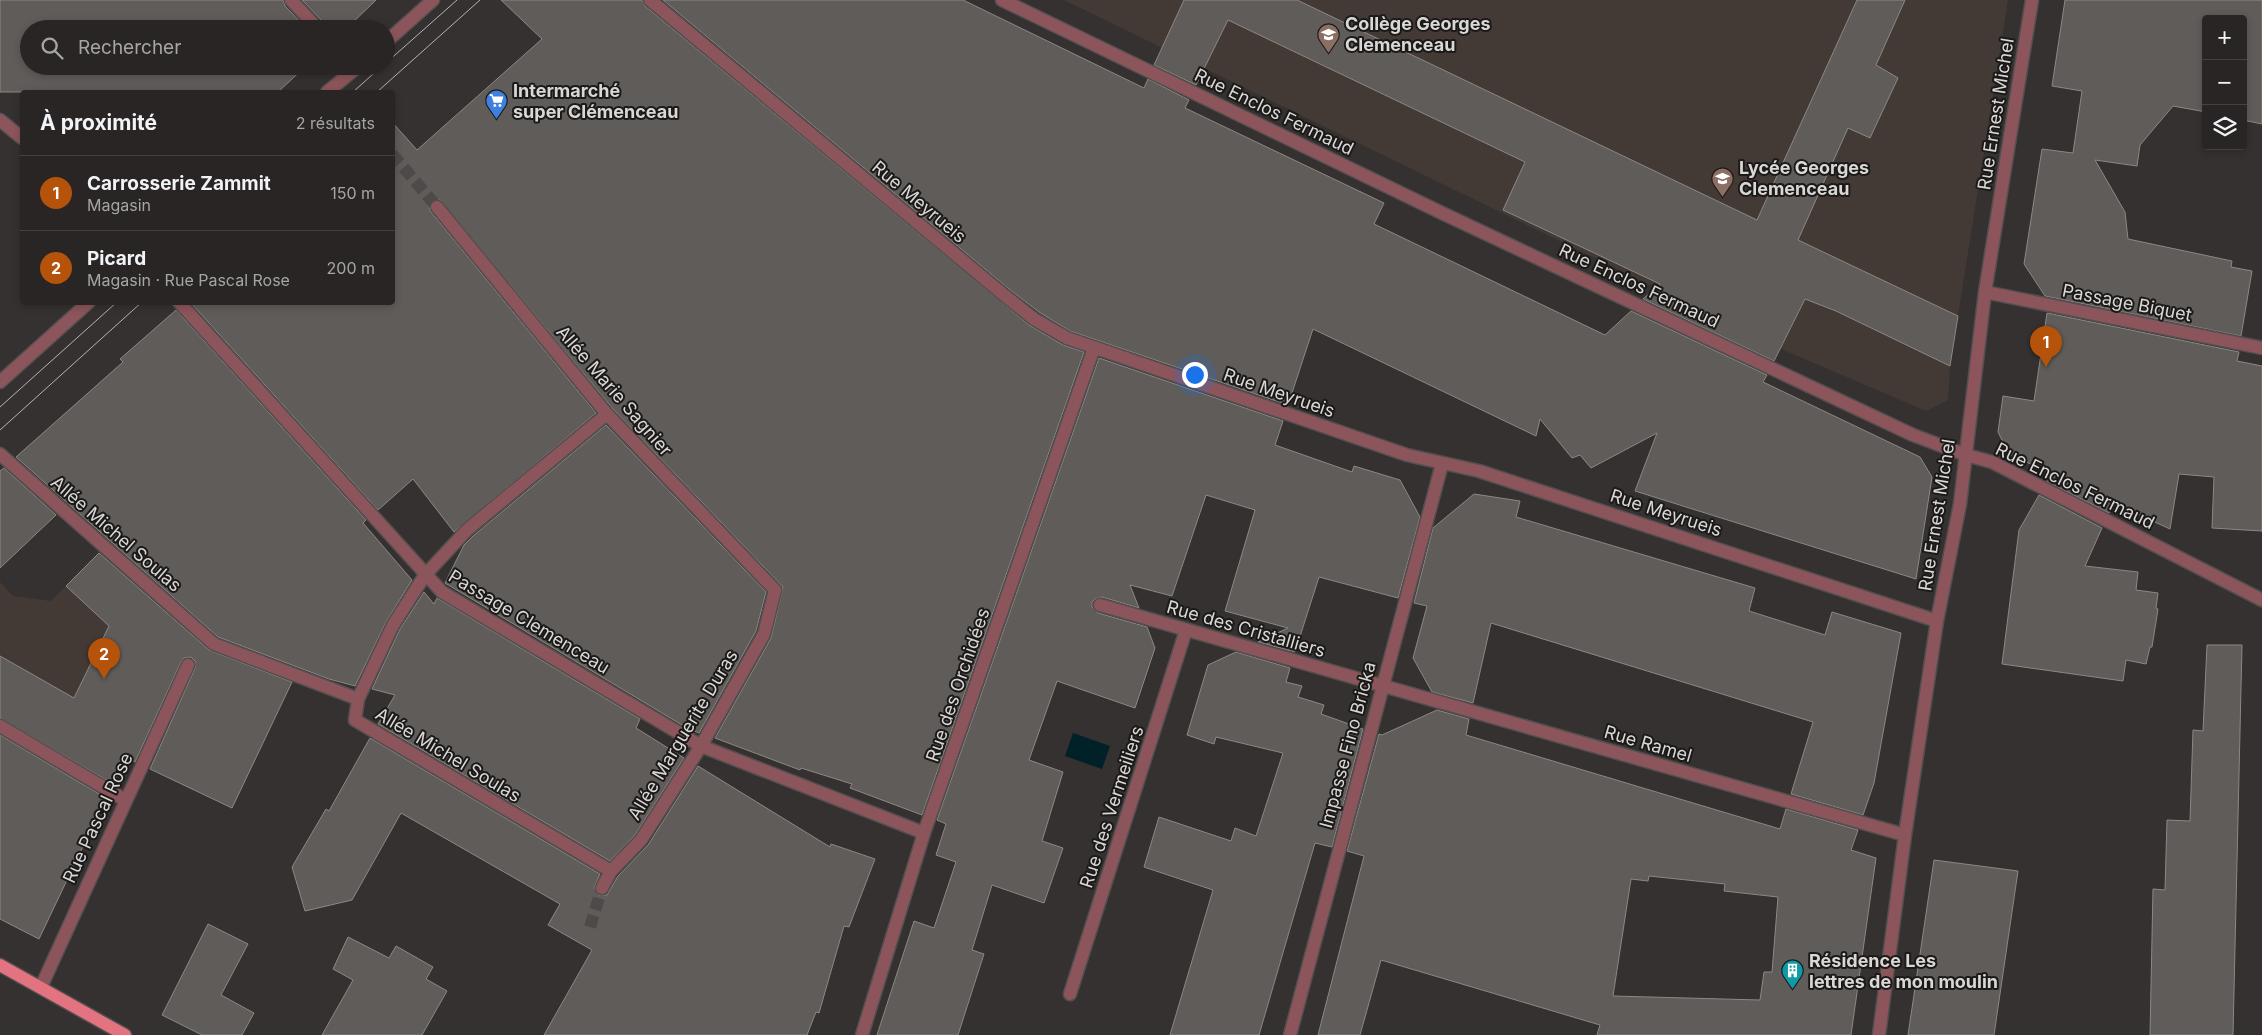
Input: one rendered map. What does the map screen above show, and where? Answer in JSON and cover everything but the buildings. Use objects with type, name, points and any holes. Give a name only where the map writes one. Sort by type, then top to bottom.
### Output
[{"type":"main road","points":[[0,965],[125,1035]]},
{"type":"street","points":[[291,0],[310,20]]},
{"type":"street","points":[[395,34],[433,0]]},
{"type":"street","name":"Rue Meyrueis","points":[[650,0],[1004,295],[1067,338],[1407,455],[1479,471],[1937,621]]},
{"type":"street","name":"Rue Enclos Fermaud","points":[[1002,0],[1444,214],[1912,435],[1966,455],[1992,462],[2262,600]]},
{"type":"street","name":"Rue Ernest Michel","points":[[1879,1035],[1905,835],[1937,621],[1960,504],[1985,292],[2032,0]]},
{"type":"street","points":[[334,90],[348,75]]},
{"type":"street","points":[[0,120],[20,136]]},
{"type":"street","name":"Allée Marie Sagnier","points":[[437,207],[607,414],[775,590]]},
{"type":"street","name":"Passage Biquet","points":[[1985,292],[2262,348]]},
{"type":"street","points":[[0,382],[86,305]]},
{"type":"street","name":"Passage Clemenceau","points":[[181,305],[442,592],[701,746],[924,833]]},
{"type":"street","name":"Rue des Orchidées","points":[[862,1035],[924,833],[1094,348]]},
{"type":"street","points":[[358,699],[393,625],[425,575],[467,530],[607,414]]},
{"type":"street","name":"Allée Michel Soulas","points":[[0,454],[214,644],[358,699],[355,720],[611,872]]},
{"type":"street","name":"Impasse Fino Bricka","points":[[1290,1035],[1442,464]]},
{"type":"street","name":"Allée Marguerite Duras","points":[[602,888],[611,872],[641,840],[701,746],[764,634],[775,590]]},
{"type":"street","name":"Rue des Cristalliers","points":[[1100,605],[1382,687]]},
{"type":"street","name":"Rue des Vermeiliers","points":[[1070,994],[1186,630]]},
{"type":"street","name":"Rue Pascal Rose","points":[[41,987],[188,665]]},
{"type":"street","name":"Rue Ramel","points":[[1382,687],[1905,835]]},
{"type":"street","points":[[0,726],[125,800]]},
{"type":"shaded area","name":"Lycée Georges Clemenceau","points":[[1064,0],[2008,0],[1950,366],[1948,400],[1926,411],[1788,352]]},
{"type":"shaded area","points":[[95,556],[138,596],[119,772],[0,702],[0,582],[13,596],[51,601]]},
{"type":"water","points":[[1073,733],[1110,746],[1102,769],[1065,756]]},
{"type":"tunnel","points":[[395,158],[437,207]]},
{"type":"tunnel","points":[[590,927],[602,888]]},
{"type":"tram line","points":[[395,55],[457,0]]},
{"type":"tram line","points":[[379,90],[480,0]]},
{"type":"tram line","points":[[355,90],[372,75]]},
{"type":"tram line","points":[[0,407],[114,305]]},
{"type":"tram line","points":[[0,430],[139,305]]},
{"type":"place","name":"Collège Georges Clemenceau","points":[[1329,53]]},
{"type":"place","name":"Intermarché super Clémenceau","points":[[497,120]]},
{"type":"place","name":"Lycée Georges Clemenceau","points":[[1723,197]]},
{"type":"place","name":"Carrosserie Zammit","points":[[2046,367]]},
{"type":"place","name":"Picard","points":[[104,679]]},
{"type":"place","name":"Résidence Les lettres de mon moulin","points":[[1793,990]]}]
